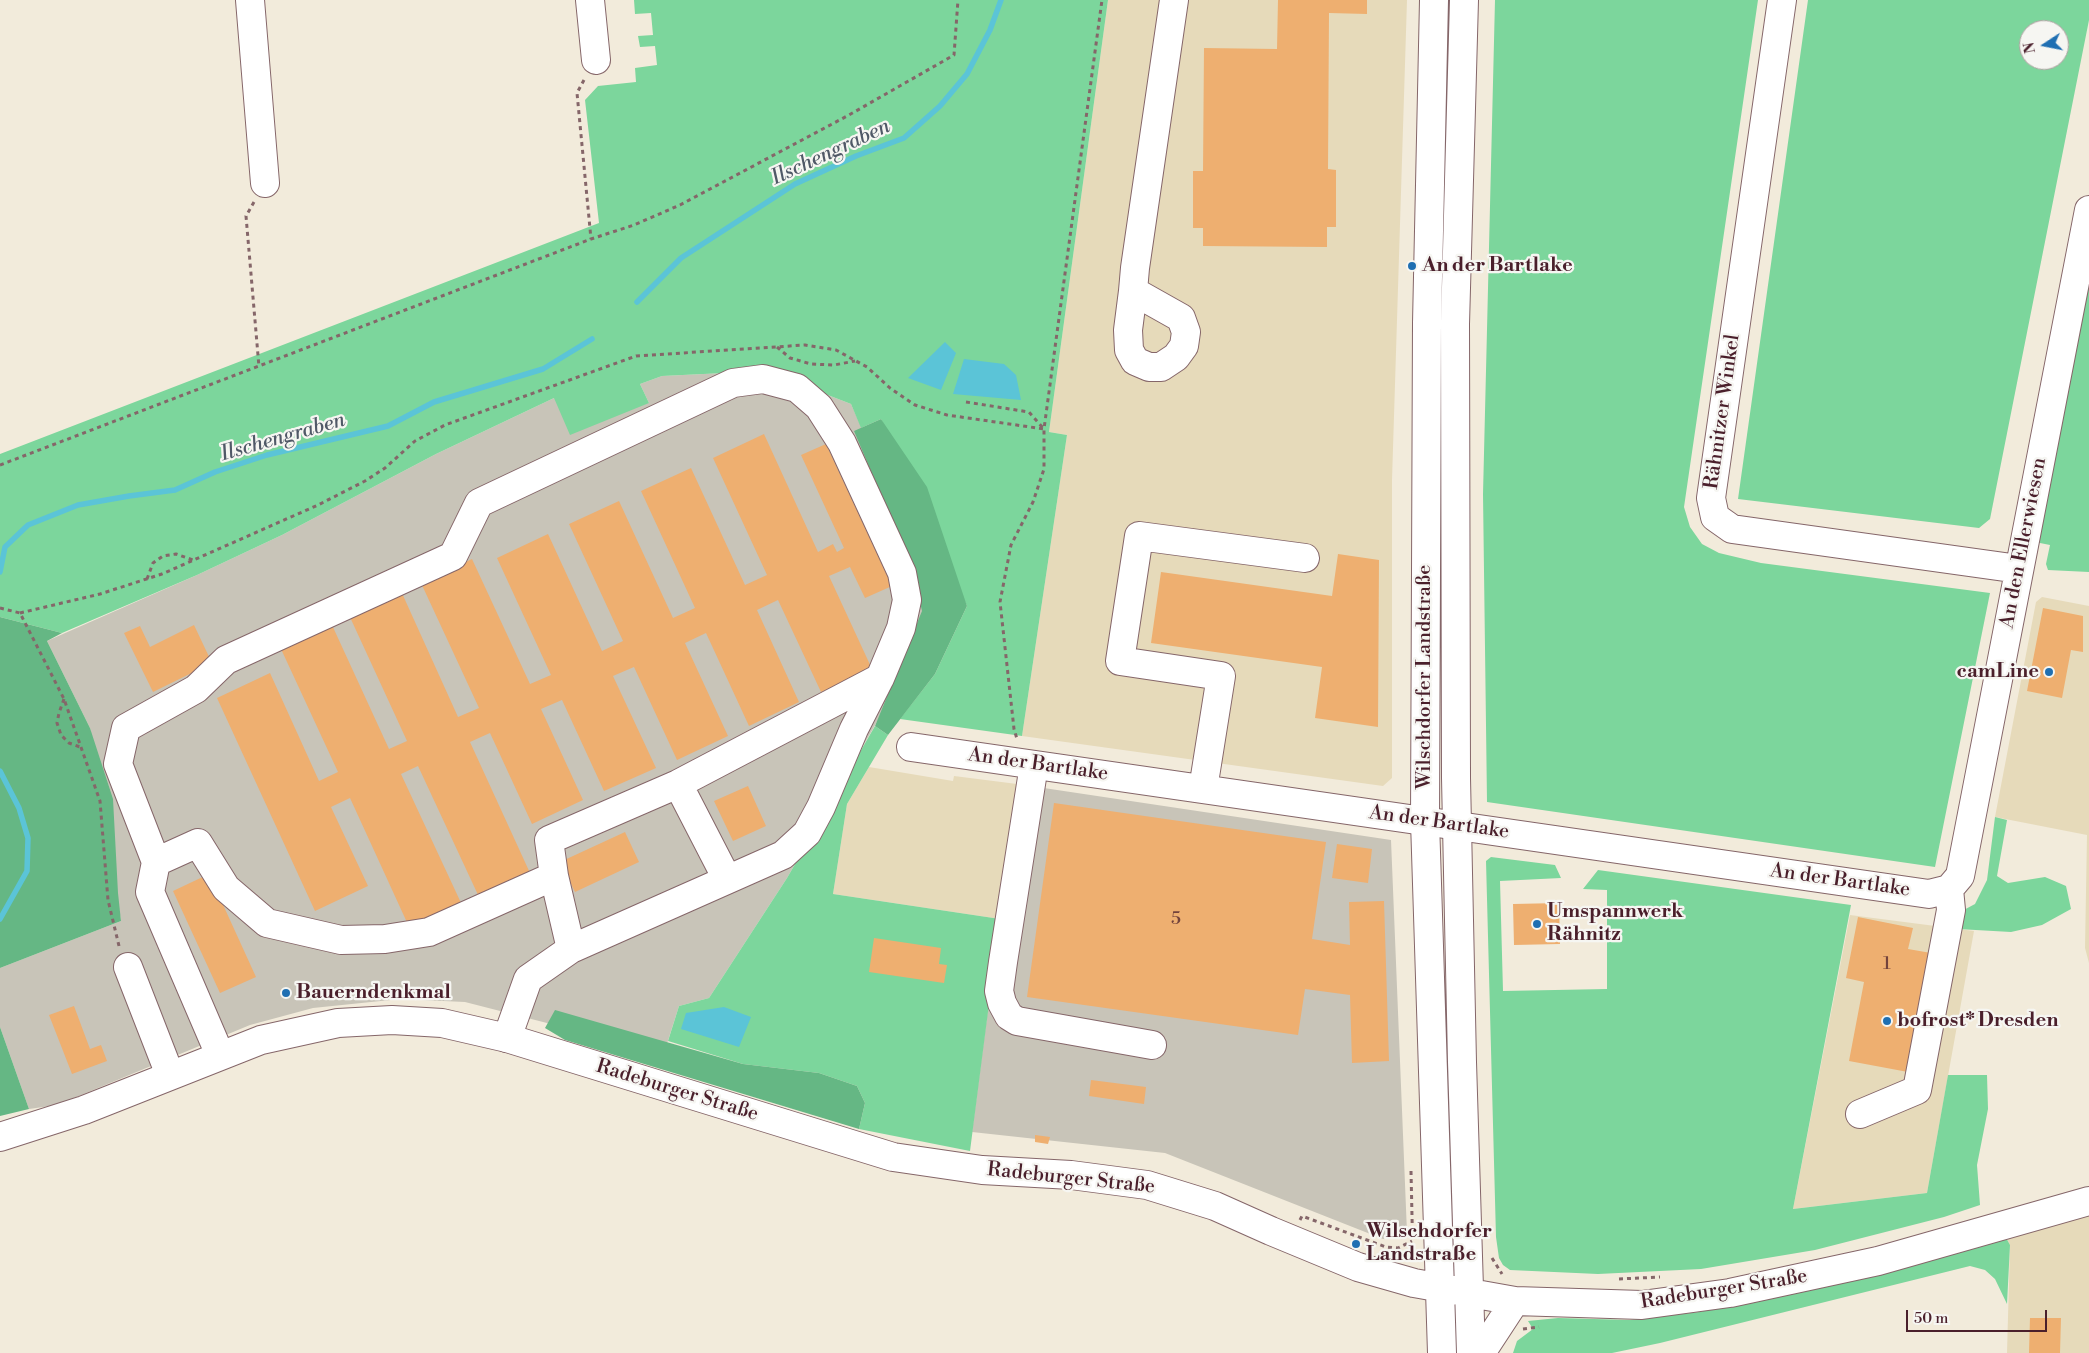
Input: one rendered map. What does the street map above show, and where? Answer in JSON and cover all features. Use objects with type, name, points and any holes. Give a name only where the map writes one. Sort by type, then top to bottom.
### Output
[{"type":"main road","points":[[250,0],[266,183]]},
{"type":"main road","points":[[590,0],[596,60]]},
{"type":"main road","points":[[1132,291],[1174,0]]},
{"type":"main road","name":"Wilschdorfer Landstraße","points":[[1434,0],[1427,342],[1425,821],[1442,1353]]},
{"type":"main road","name":"Wilschdorfer Landstraße","points":[[1464,0],[1455,324],[1457,826],[1471,1353]]},
{"type":"main road","name":"Rähnitzer Winkel","points":[[1782,0],[1711,498],[1715,517],[1732,528],[2019,569]]},
{"type":"main road","name":"An den Ellerwiesen","points":[[1860,1114],[1917,1090],[1951,910],[1954,883],[2019,569],[2089,210]]},
{"type":"main road","points":[[220,1055],[150,892],[156,862],[118,764],[126,728],[196,689],[226,660],[453,556],[479,503],[733,383],[763,379],[797,388],[819,407],[842,443],[902,573],[906,600],[901,628],[880,678],[854,729],[821,807],[807,833],[783,855],[571,949],[528,979],[506,1038]]},
{"type":"main road","points":[[1203,789],[1221,676],[1120,661],[1139,536],[1304,558]]},
{"type":"main road","points":[[571,949],[554,876],[549,840],[678,784],[880,678]]},
{"type":"main road","name":"An der Bartlake","points":[[911,747],[1929,894],[1954,883]]},
{"type":"main road","points":[[1029,764],[1004,953],[1000,991],[1002,1003],[1009,1016],[1018,1021],[1152,1045]]},
{"type":"main road","points":[[678,784],[727,879]]},
{"type":"main road","points":[[156,862],[198,843],[226,888],[267,923],[341,940],[385,940],[429,932],[554,876]]},
{"type":"main road","points":[[128,968],[170,1075]]},
{"type":"main road","name":"Radeburger Straße","points":[[0,1137],[84,1110],[261,1040],[338,1023],[392,1020],[442,1023],[506,1038],[894,1156],[982,1170],[1113,1180],[1166,1190],[1215,1206],[1358,1267],[1441,1289],[1470,1292],[1515,1301],[1642,1305],[1730,1293],[1878,1261],[2089,1201]]},
{"type":"main road","points":[[1481,1353],[1515,1301]]},
{"type":"path","points":[[0,465],[591,239],[634,225],[680,205],[875,101],[954,55],[958,0]]},
{"type":"path","points":[[591,239],[577,92],[596,60]]},
{"type":"path","points":[[259,367],[246,216],[266,183]]},
{"type":"path","points":[[776,347],[790,358],[811,364],[834,366],[856,361]]},
{"type":"path","points":[[966,402],[1029,412],[1044,429],[1044,469],[1033,502],[1011,545],[1000,602],[1014,729],[1029,764]]},
{"type":"path","points":[[147,579],[153,563],[163,556],[176,554],[193,561]]},
{"type":"path","points":[[0,608],[20,613],[64,699],[100,801],[108,900],[116,939],[128,968]]},
{"type":"path","points":[[64,699],[58,713],[57,723],[61,735],[68,743],[81,747]]},
{"type":"path","points":[[1302,1216],[1386,1247],[1398,1248],[1412,1241]]},
{"type":"path","points":[[1412,1228],[1414,1283]]},
{"type":"path","points":[[1492,1252],[1492,1259],[1502,1274]]},
{"type":"path","points":[[1618,1279],[1663,1277]]},
{"type":"shaded area","points":[[1108,0],[1407,0],[1392,480],[1392,778],[1383,786],[1022,736],[1067,435],[1049,432]]},
{"type":"shaded area","points":[[766,371],[851,404],[942,609],[787,878],[709,998],[679,1006],[664,1053],[465,1002],[400,999],[313,1008],[250,1025],[57,1105],[29,1109],[0,1027],[0,968],[121,921],[90,728],[47,641],[197,575],[282,535],[436,454],[554,398],[649,403],[640,384],[662,376]]},
{"type":"shaded area","points":[[2042,597],[2089,606],[2089,963],[2085,948],[2087,835],[1995,817],[2036,602]]},
{"type":"shaded area","points":[[869,767],[953,781],[954,776],[1017,784],[1000,919],[833,894],[847,804]]},
{"type":"shaded area","points":[[1017,784],[1391,840],[1407,1233],[1383,1239],[1165,1153],[972,1132]]},
{"type":"shaded area","points":[[1850,915],[1974,931],[1927,1193],[1793,1209]]},
{"type":"shaded area","points":[[2089,1212],[2089,1353],[2007,1353],[2010,1245],[2005,1236]]},
{"type":"green space","points":[[634,0],[1108,0],[1049,432],[1067,435],[1022,736],[900,719],[935,674],[967,606],[881,419],[861,428],[851,404],[766,371],[662,376],[640,384],[649,403],[570,435],[554,398],[436,454],[282,535],[197,575],[62,633],[0,617],[0,454],[599,223],[585,100],[598,86],[636,82],[635,68],[657,65],[655,46],[640,47],[638,36],[653,35],[651,13],[635,14]]},
{"type":"green space","points":[[1443,0],[1455,0],[1450,137],[1442,137]]},
{"type":"green space","points":[[1495,0],[1758,0],[1684,507],[1690,527],[1702,544],[1719,553],[1761,563],[1990,593],[1935,867],[1487,802],[1483,494]]},
{"type":"green space","points":[[1808,0],[2089,0],[2089,20],[1990,519],[1979,528],[1738,499]]},
{"type":"green space","points":[[2089,238],[2089,572],[2048,570],[2046,564],[2050,545],[2035,542]]},
{"type":"green space","points":[[881,419],[927,487],[967,606],[935,674],[888,735],[875,726],[922,611],[913,571],[854,431]]},
{"type":"green space","points":[[0,617],[62,633],[47,641],[90,728],[113,799],[121,921],[0,968]]},
{"type":"green space","points":[[875,726],[888,735],[847,804],[833,894],[1000,919],[970,1151],[859,1129],[865,1103],[857,1086],[819,1073],[743,1064],[668,1041],[679,1006],[709,998],[787,878]]},
{"type":"green space","points":[[1995,817],[2007,820],[1997,876],[2008,883],[2045,877],[2066,886],[2071,909],[2042,925],[2011,932],[1958,929],[1960,912],[1975,904],[1987,880]]},
{"type":"green space","points":[[1491,857],[1555,865],[1561,878],[1500,881],[1503,991],[1607,989],[1607,890],[1583,889],[1598,870],[1851,905],[1793,1209],[1927,1193],[1948,1075],[1987,1075],[1988,1109],[1977,1165],[1980,1205],[1944,1217],[1815,1250],[1701,1269],[1598,1274],[1510,1270],[1503,1265],[1499,1258],[1496,1237],[1486,861]]},
{"type":"green space","points":[[555,1010],[743,1064],[819,1073],[857,1086],[865,1103],[859,1129],[565,1040],[545,1028]]},
{"type":"green space","points":[[0,1027],[29,1109],[0,1116]]},
{"type":"green space","points":[[2005,1236],[2010,1245],[2007,1304],[1995,1279],[1985,1270],[1970,1266],[1660,1343],[1612,1353],[1513,1353],[1517,1341],[1533,1329],[1528,1321],[1558,1318],[1630,1320],[1699,1312],[1868,1273]]},
{"type":"water","points":[[945,342],[956,353],[941,390],[908,378]]},
{"type":"water","points":[[964,359],[1004,364],[1016,375],[1021,400],[953,394]]},
{"type":"water","points":[[724,1007],[751,1017],[739,1047],[681,1029],[686,1013]]},
{"type":"building","points":[[1278,0],[1367,0],[1367,14],[1329,13],[1328,169],[1336,170],[1336,227],[1327,227],[1327,247],[1203,246],[1203,228],[1193,228],[1193,171],[1203,171],[1204,48],[1277,49]]},
{"type":"building","points":[[764,434],[818,552],[833,544],[837,552],[844,548],[801,455],[826,444],[892,586],[865,598],[850,567],[829,576],[872,669],[821,692],[778,600],[757,610],[799,702],[749,726],[706,633],[685,643],[728,736],[677,760],[634,667],[613,676],[656,768],[604,791],[562,700],[541,709],[583,800],[532,824],[490,733],[470,742],[530,873],[479,897],[418,766],[401,774],[462,905],[410,929],[350,798],[331,807],[368,886],[315,911],[217,698],[270,673],[319,781],[338,772],[281,649],[332,625],[389,749],[407,741],[349,615],[401,591],[458,717],[479,708],[421,583],[472,559],[530,684],[551,675],[497,558],[548,534],[602,651],[623,641],[569,524],[619,501],[673,618],[695,608],[641,491],[691,468],[745,585],[767,575],[713,458]]},
{"type":"building","points":[[1338,554],[1379,560],[1378,727],[1315,718],[1322,667],[1151,643],[1161,572],[1332,596]]},
{"type":"building","name":"camLine","points":[[2043,608],[2083,616],[2083,652],[2071,650],[2062,698],[2027,691]]},
{"type":"building","points":[[194,625],[212,663],[153,692],[124,633],[140,626],[150,647]]},
{"type":"building","points":[[748,786],[766,826],[733,841],[714,801]]},
{"type":"building","points":[[1054,803],[1326,842],[1312,939],[1350,945],[1349,902],[1384,901],[1389,1061],[1352,1063],[1350,995],[1305,989],[1298,1035],[1027,997]]},
{"type":"building","points":[[625,832],[639,862],[575,892],[560,862]]},
{"type":"building","points":[[1337,844],[1372,849],[1368,883],[1332,878]]},
{"type":"building","points":[[209,874],[256,977],[220,993],[173,891]]},
{"type":"building","name":"Umspannwerk Rähnitz","points":[[1559,903],[1560,944],[1514,945],[1513,904]]},
{"type":"building","name":"bofrost* Dresden","points":[[1858,917],[1913,928],[1908,949],[1931,953],[1908,1072],[1849,1061],[1864,982],[1846,978]]},
{"type":"building","points":[[874,938],[941,948],[939,964],[947,965],[944,983],[869,972]]},
{"type":"building","points":[[74,1006],[90,1049],[101,1045],[107,1061],[72,1074],[49,1015]]},
{"type":"building","points":[[1091,1080],[1146,1087],[1144,1104],[1089,1096]]},
{"type":"building","points":[[1035,1135],[1050,1137],[1048,1144],[1035,1142]]},
{"type":"building","points":[[2030,1318],[2061,1318],[2060,1353],[2029,1353]]},
{"type":"waterway","name":"Ilschengraben","points":[[637,302],[681,258],[795,184],[856,156],[904,138],[940,106],[967,74],[990,30],[1001,0]]},
{"type":"waterway","name":"Ilschengraben","points":[[0,572],[5,547],[28,525],[78,505],[175,490],[215,472],[267,455],[388,426],[434,402],[543,369],[592,339]]},
{"type":"waterway","name":"Ilschengraben","points":[[0,771],[19,808],[28,838],[27,871],[0,919]]},
{"type":"place","name":"An der Bartlake","points":[[1412,266]]},
{"type":"place","name":"camLine","points":[[2049,672]]},
{"type":"place","name":"Umspannwerk Rähnitz","points":[[1537,924]]},
{"type":"place","name":"Bauerndenkmal","points":[[286,993]]},
{"type":"place","name":"bofrost* Dresden","points":[[1887,1021]]},
{"type":"place","name":"Wilschdorfer Landstraße","points":[[1356,1244]]}]
